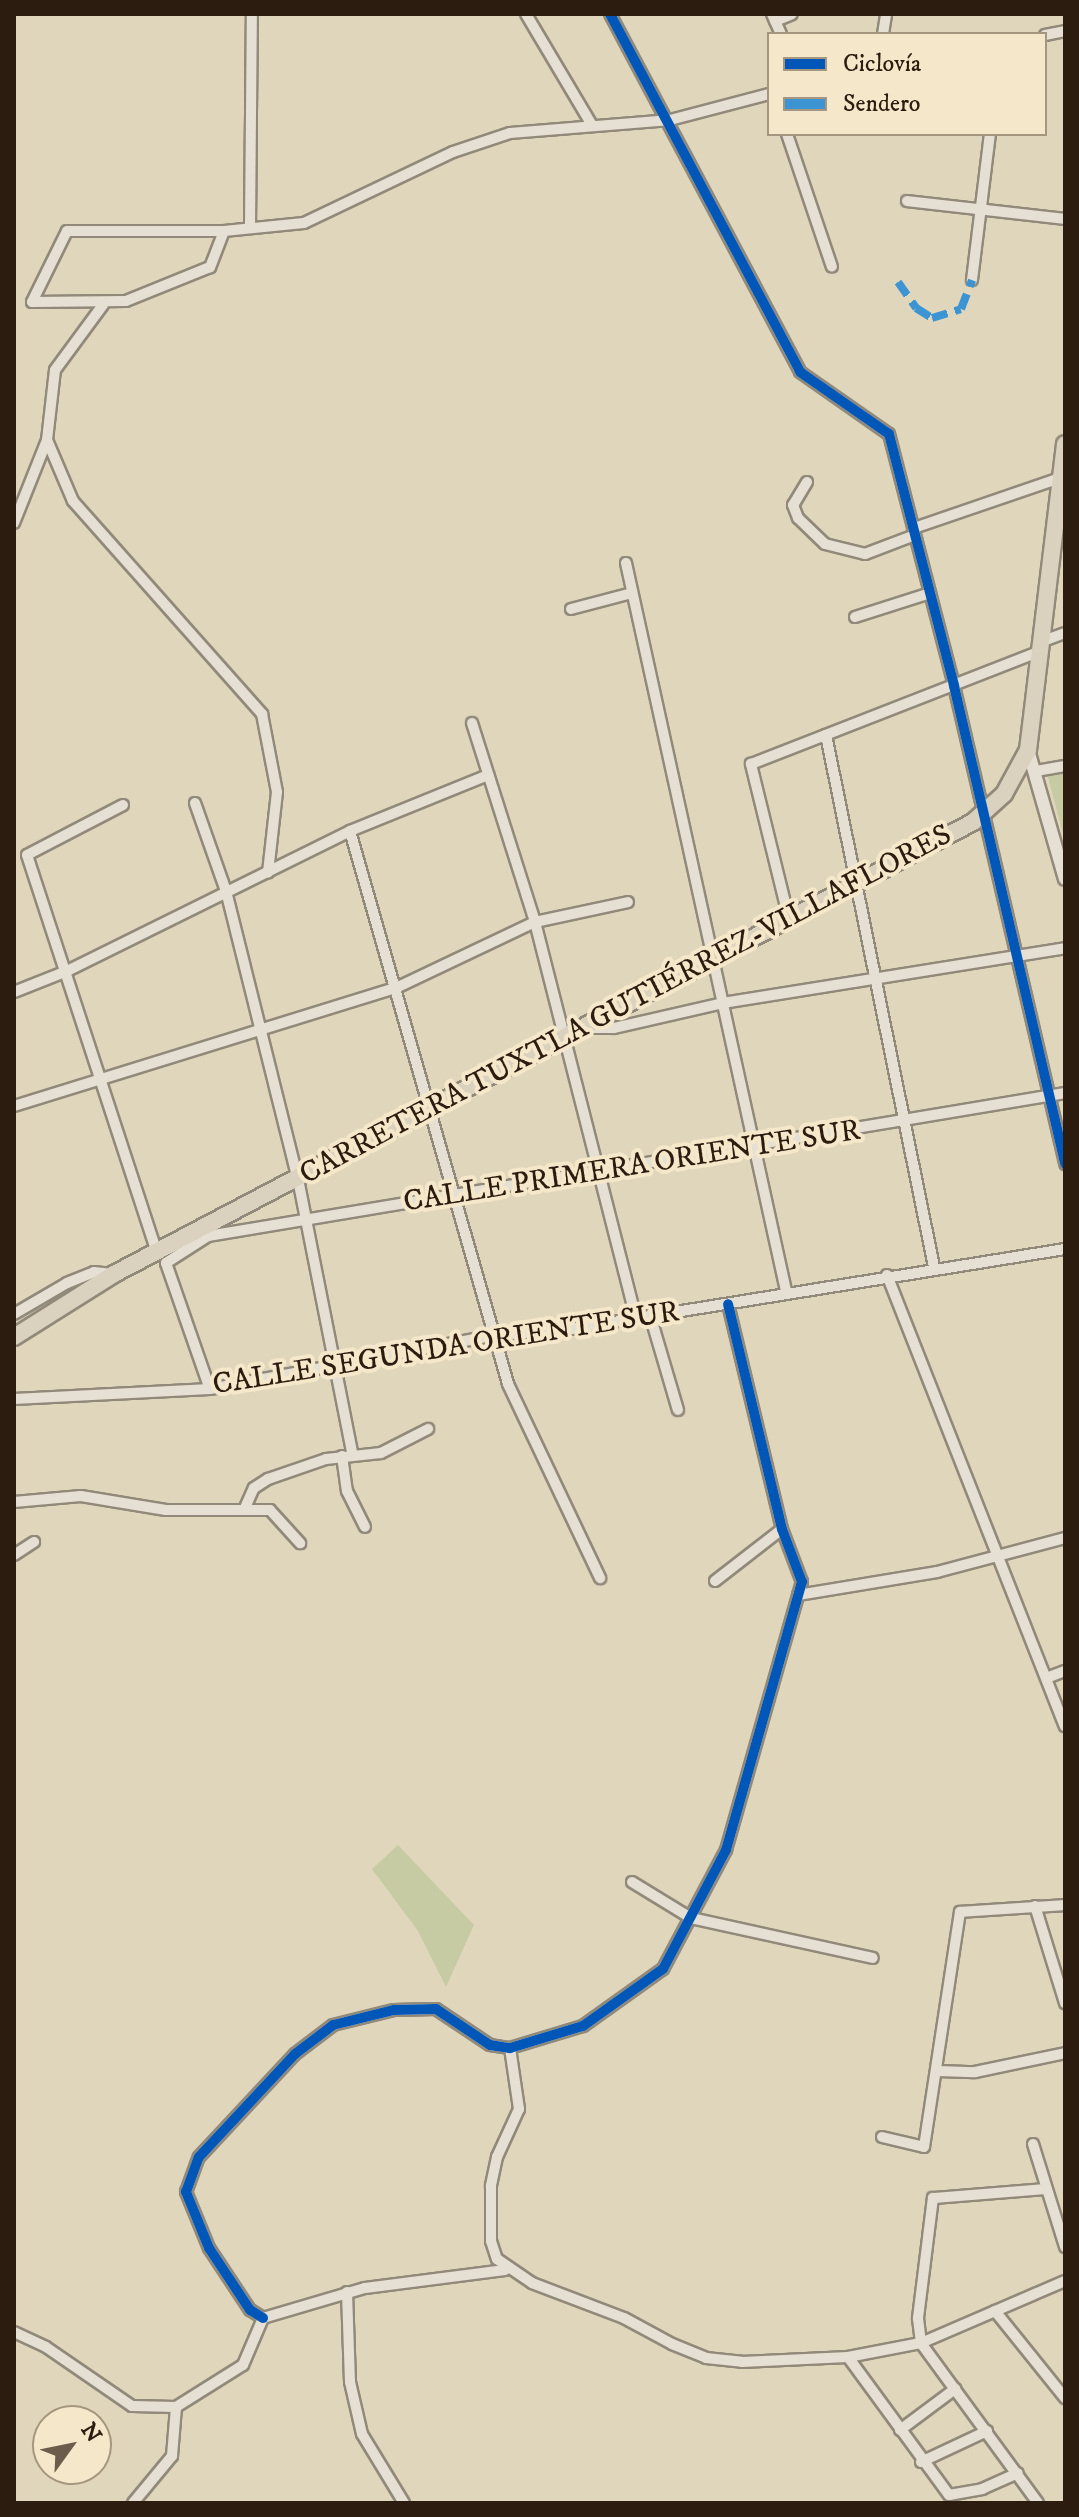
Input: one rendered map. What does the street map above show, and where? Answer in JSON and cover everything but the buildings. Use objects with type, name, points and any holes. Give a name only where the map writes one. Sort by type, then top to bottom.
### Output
[{"type":"main road","name":"CARRETERA TUXTLA GUTIÉRREZ-VILLAFLORES","points":[[14,1337],[114,1274],[162,1258],[298,1179],[858,883],[982,814],[1004,794],[1028,750],[1065,444]]},
{"type":"street","points":[[250,228],[252,14]]},
{"type":"street","points":[[526,14],[592,125]]},
{"type":"street","points":[[610,14],[670,120],[800,372],[889,434],[954,686],[1065,1164]]},
{"type":"street","points":[[774,17],[792,14]]},
{"type":"street","points":[[224,231],[210,267],[126,301],[103,305],[32,302],[67,231],[224,231],[304,223],[453,152],[510,133],[670,120],[767,95]]},
{"type":"street","points":[[788,136],[832,267]]},
{"type":"street","points":[[972,280],[990,136]]},
{"type":"street","points":[[907,201],[1065,219]]},
{"type":"street","points":[[14,523],[47,440],[55,370],[103,305]]},
{"type":"street","points":[[47,440],[73,501],[262,714],[277,792],[268,872]]},
{"type":"street","points":[[807,482],[793,505],[798,518],[825,544],[865,554],[914,531],[1062,477]]},
{"type":"street","points":[[626,563],[786,1291]]},
{"type":"street","points":[[571,609],[632,593]]},
{"type":"street","points":[[855,617],[930,593]]},
{"type":"street","points":[[789,919],[751,764],[954,686],[1065,633]]},
{"type":"street","points":[[472,723],[535,922],[636,1317]]},
{"type":"street","points":[[826,735],[934,1267]]},
{"type":"street","points":[[1028,750],[1065,879]]},
{"type":"street","points":[[1036,771],[1065,766]]},
{"type":"street","points":[[14,992],[67,971],[350,831],[488,775]]},
{"type":"street","points":[[195,803],[226,891],[298,1179],[337,1363],[348,1456],[347,1491],[365,1527]]},
{"type":"street","points":[[123,805],[27,855],[100,1080],[210,1389]]},
{"type":"street","points":[[350,831],[398,987],[508,1384],[600,1578]]},
{"type":"street","points":[[14,1106],[398,987],[535,922],[628,902]]},
{"type":"street","points":[[582,1028],[639,1022],[723,1003],[1065,948]]},
{"type":"street","points":[[637,1000],[639,1022]]},
{"type":"street","name":"CALLE PRIMERA ORIENTE SUR","points":[[204,1233],[600,1173],[754,1145],[905,1124],[1065,1093]]},
{"type":"street","name":"CALLE SEGUNDA ORIENTE SUR","points":[[14,1399],[210,1389],[496,1335],[546,1333],[934,1267],[1065,1249]]},
{"type":"street","points":[[14,1314],[67,1283],[94,1272],[114,1274]]},
{"type":"street","points":[[887,1275],[998,1557],[1049,1677],[1065,1726]]},
{"type":"street","points":[[263,2318],[232,2285],[197,2225],[188,2206],[190,2171],[295,2054],[333,2025],[394,2010],[436,2009],[490,2045],[510,2048],[583,2026],[652,1981],[691,1918],[726,1850],[802,1582],[782,1529],[728,1304]]},
{"type":"street","points":[[650,1315],[678,1410]]},
{"type":"street","points":[[244,1510],[254,1488],[268,1479],[348,1456],[381,1453],[428,1429]]},
{"type":"street","points":[[14,1502],[81,1496],[166,1510],[270,1510],[300,1543]]},
{"type":"street","points":[[715,1581],[782,1529]]},
{"type":"street","points":[[798,1595],[998,1557],[1065,1538]]},
{"type":"street","points":[[14,1555],[34,1542]]},
{"type":"street","points":[[1049,1677],[1065,1671]]},
{"type":"street","points":[[632,1882],[691,1918],[873,1958]]},
{"type":"street","points":[[882,2137],[924,2147],[960,1912],[1065,1905]]},
{"type":"street","points":[[1035,1906],[1065,2003]]},
{"type":"street","points":[[505,2270],[491,2241],[490,2217],[497,2157],[519,2109],[510,2048]]},
{"type":"street","points":[[938,2071],[975,2072],[1065,2053]]},
{"type":"street","points":[[1033,2144],[1044,2189],[1065,2247]]},
{"type":"street","points":[[1038,2503],[921,2343],[918,2318],[933,2198],[1044,2189]]},
{"type":"street","points":[[14,2332],[58,2354],[132,2406],[176,2407],[243,2365],[263,2318],[347,2292],[505,2270],[706,2358],[781,2363],[848,2357],[921,2343],[1065,2281]]},
{"type":"street","points":[[347,2292],[350,2382],[362,2434],[404,2503]]},
{"type":"street","points":[[995,2311],[1065,2398]]},
{"type":"street","points":[[848,2357],[921,2462],[949,2495],[982,2489],[1018,2473]]},
{"type":"street","points":[[900,2430],[955,2389]]},
{"type":"street","points":[[133,2503],[172,2456],[176,2407]]},
{"type":"street","points":[[921,2462],[987,2431]]},
{"type":"green space","points":[[1065,771],[1065,841],[1047,774]]},
{"type":"green space","points":[[398,1845],[474,1925],[446,1987],[418,1931],[372,1869]]},
{"type":"marked path","points":[[898,282],[916,308],[932,318],[961,309],[972,280]]},
{"type":"cycle path","points":[[610,14],[800,372],[889,434],[954,686],[1065,1164]]},
{"type":"cycle path","points":[[263,2318],[250,2310],[209,2248],[186,2192],[199,2157],[295,2054],[333,2025],[394,2010],[436,2009],[490,2045],[510,2048],[583,2026],[663,1969],[726,1850],[802,1582],[782,1529],[728,1304]]}]
